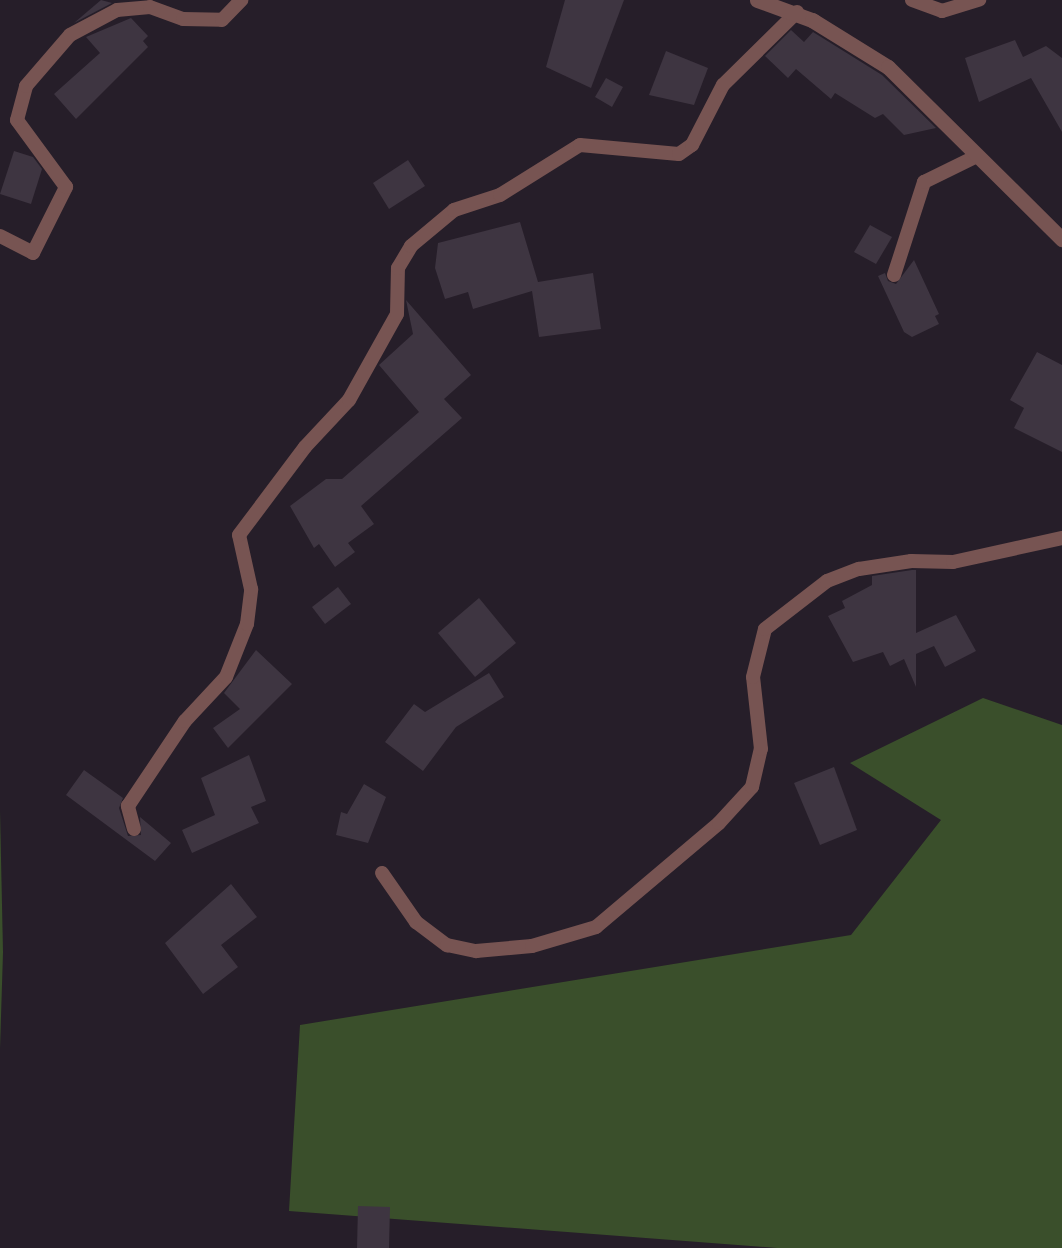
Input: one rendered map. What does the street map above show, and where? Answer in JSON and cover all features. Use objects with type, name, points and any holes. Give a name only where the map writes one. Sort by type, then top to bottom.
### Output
[{"type":"street","points":[[756,0],[773,2],[797,12],[888,66],[1062,239]]},
{"type":"lane","points":[[0,236],[33,253],[66,187],[16,120],[26,86],[70,35],[117,10],[150,7],[183,19],[222,20],[241,0]]},
{"type":"lane","points":[[912,0],[942,11],[979,0]]},
{"type":"lane","points":[[134,829],[128,806],[185,721],[226,677],[247,624],[251,589],[239,535],[305,447],[349,400],[397,314],[398,268],[411,246],[454,210],[500,195],[580,145],[679,154],[692,145],[723,86],[797,12]]},
{"type":"lane","points":[[894,275],[924,182],[977,156]]},
{"type":"lane","points":[[382,873],[417,922],[447,945],[476,951],[532,946],[596,927],[719,823],[752,787],[761,749],[753,677],[765,629],[826,581],[858,569],[911,561],[953,562],[1062,538]]},
{"type":"green space","points":[[983,698],[1062,725],[1062,1248],[777,1248],[289,1211],[300,1025],[851,935],[941,820],[850,763]]},
{"type":"green space","points":[[0,811],[3,952],[0,1048]]},
{"type":"building","points":[[101,0],[112,3],[74,23]]},
{"type":"building","points":[[565,0],[624,0],[591,88],[546,67]]},
{"type":"building","points":[[131,18],[148,36],[143,41],[148,47],[76,119],[54,94],[100,53],[86,37]]},
{"type":"building","points":[[791,30],[804,42],[813,32],[882,75],[936,128],[904,135],[883,114],[875,118],[835,93],[831,99],[796,69],[788,78],[765,56]]},
{"type":"building","points":[[1015,40],[1023,57],[1046,46],[1062,58],[1062,132],[1031,78],[979,102],[965,58]]},
{"type":"building","points":[[666,51],[708,68],[694,105],[649,95]]},
{"type":"building","points":[[606,78],[623,87],[612,107],[595,97]]},
{"type":"building","points":[[14,151],[33,157],[42,169],[31,204],[0,194]]},
{"type":"building","points":[[408,160],[425,186],[389,209],[373,183]]},
{"type":"building","points":[[520,222],[538,282],[593,273],[601,329],[539,337],[532,291],[473,309],[468,292],[445,299],[435,268],[438,243]]},
{"type":"building","points":[[870,225],[892,237],[876,264],[854,252]]},
{"type":"building","points":[[914,260],[939,314],[935,316],[939,324],[912,337],[904,332],[878,276],[885,273],[888,281],[896,284]]},
{"type":"building","points":[[406,300],[471,375],[444,399],[462,418],[361,506],[374,524],[348,543],[355,552],[335,567],[319,544],[314,548],[290,506],[326,479],[342,479],[419,412],[379,365],[413,334]]},
{"type":"building","points":[[1037,352],[1062,365],[1062,452],[1014,428],[1024,408],[1010,400]]},
{"type":"building","points":[[916,570],[916,633],[956,615],[976,651],[945,667],[934,646],[916,654],[916,687],[904,659],[890,666],[883,652],[853,662],[828,616],[845,608],[842,601],[872,585],[872,576]]},
{"type":"building","points":[[338,587],[351,604],[325,624],[312,607]]},
{"type":"building","points":[[479,598],[516,643],[475,677],[438,633]]},
{"type":"building","points":[[256,650],[292,684],[228,748],[213,728],[240,709],[224,693]]},
{"type":"building","points":[[489,673],[504,697],[456,727],[423,771],[385,742],[414,704],[425,712]]},
{"type":"building","points":[[249,755],[266,801],[251,807],[259,823],[192,853],[182,830],[215,815],[201,778]]},
{"type":"building","points":[[834,767],[857,830],[820,845],[794,783]]},
{"type":"building","points":[[84,770],[123,798],[119,808],[128,836],[141,835],[140,817],[171,843],[155,861],[66,795]]},
{"type":"building","points":[[364,784],[386,797],[368,843],[336,835],[341,812],[347,814]]},
{"type":"building","points":[[231,884],[257,917],[221,945],[238,967],[203,994],[165,943]]},
{"type":"building","points":[[358,1206],[390,1207],[389,1248],[357,1248]]}]
